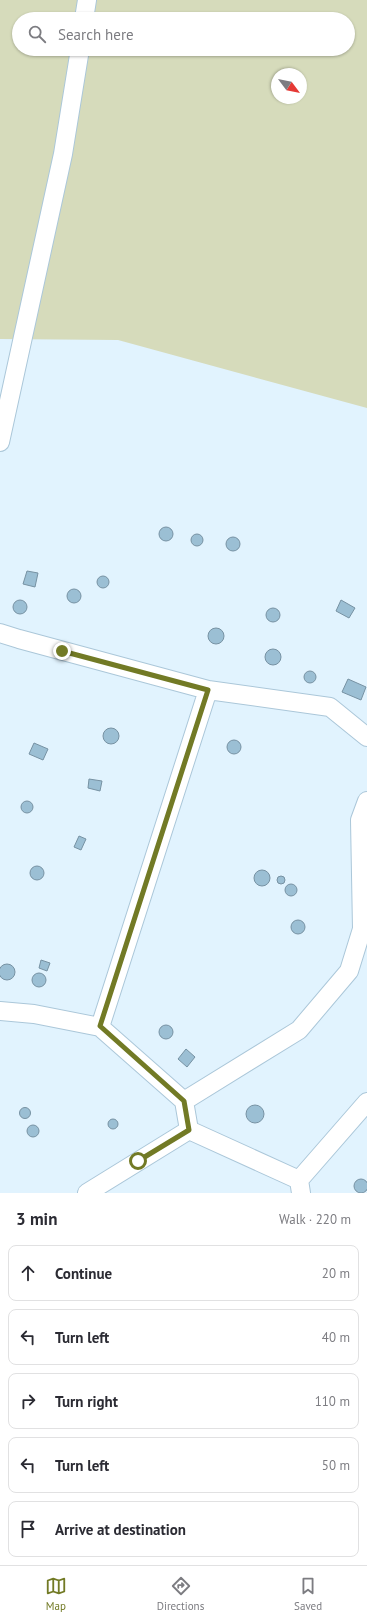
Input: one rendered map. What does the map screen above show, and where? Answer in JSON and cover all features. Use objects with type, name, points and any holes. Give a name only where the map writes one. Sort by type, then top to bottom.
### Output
[{"type":"street","points":[[85,12],[87,0]]},
{"type":"street","points":[[0,442],[63,154],[79,56]]},
{"type":"street","points":[[0,633],[208,690],[330,707],[367,737]]},
{"type":"street","points":[[100,1026],[208,690]]},
{"type":"street","points":[[184,1101],[299,1030],[349,971],[362,929],[360,820],[367,801]]},
{"type":"street","points":[[0,1011],[34,1014],[100,1026],[184,1101],[189,1130]]},
{"type":"street","points":[[189,1130],[300,1186],[367,1102]]},
{"type":"street","points":[[87,1193],[189,1130]]},
{"type":"green space","points":[[0,0],[367,0],[367,408],[118,340],[0,339]]},
{"type":"building","points":[[166,527],[171,529],[173,534],[171,539],[166,541],[161,539],[159,534],[161,529]]},
{"type":"building","points":[[195,534],[199,534],[203,540],[199,546],[195,546],[191,542],[191,538]]},
{"type":"building","points":[[233,537],[238,539],[240,544],[238,549],[233,551],[228,549],[226,544],[228,539]]},
{"type":"building","points":[[27,571],[38,573],[35,587],[23,584]]},
{"type":"building","points":[[103,576],[107,578],[109,582],[107,586],[103,588],[99,586],[97,582],[99,578]]},
{"type":"building","points":[[71,589],[77,589],[81,593],[81,599],[77,603],[71,603],[67,599],[67,593]]},
{"type":"building","points":[[20,600],[25,602],[27,607],[25,612],[20,614],[15,612],[13,607],[15,602]]},
{"type":"building","points":[[341,600],[355,608],[349,618],[336,611]]},
{"type":"building","points":[[270,608],[276,608],[280,612],[280,618],[276,622],[270,622],[266,618],[266,612]]},
{"type":"building","points":[[216,628],[223,633],[224,636],[219,643],[216,644],[209,639],[208,636],[213,629]]},
{"type":"building","points":[[273,649],[280,654],[281,657],[276,664],[273,665],[266,660],[265,657],[270,650]]},
{"type":"building","points":[[310,671],[314,673],[316,677],[314,681],[310,683],[306,681],[304,677],[306,673]]},
{"type":"building","points":[[348,679],[366,687],[361,700],[342,692]]},
{"type":"building","points":[[111,728],[118,733],[119,736],[114,743],[111,744],[104,739],[103,736],[108,729]]},
{"type":"building","points":[[231,740],[237,740],[241,744],[241,750],[237,754],[231,754],[227,750],[227,744]]},
{"type":"building","points":[[34,743],[48,749],[43,760],[29,754]]},
{"type":"building","points":[[89,779],[102,781],[100,791],[88,788]]},
{"type":"building","points":[[25,801],[29,801],[33,807],[29,813],[25,813],[21,809],[21,805]]},
{"type":"building","points":[[79,836],[86,839],[81,850],[74,847]]},
{"type":"building","points":[[34,866],[40,866],[44,870],[44,876],[40,880],[34,880],[30,876],[30,870]]},
{"type":"building","points":[[262,870],[269,875],[270,878],[265,885],[262,886],[255,881],[254,878],[259,871]]},
{"type":"building","points":[[279,876],[283,876],[285,880],[283,884],[279,884],[277,882],[277,878]]},
{"type":"building","points":[[293,884],[296,885],[296,895],[289,896],[286,895],[285,888],[286,885]]},
{"type":"building","points":[[298,920],[303,922],[305,927],[303,932],[298,934],[293,932],[291,927],[293,922]]},
{"type":"building","points":[[41,960],[50,963],[47,971],[39,968]]},
{"type":"building","points":[[7,964],[13,966],[15,972],[13,978],[7,980],[1,978],[-1,972],[1,966]]},
{"type":"building","points":[[36,973],[42,973],[46,977],[46,983],[42,987],[36,987],[32,983],[32,977]]},
{"type":"building","points":[[163,1025],[169,1025],[173,1029],[173,1035],[169,1039],[163,1039],[159,1035],[159,1029]]},
{"type":"building","points":[[186,1049],[195,1057],[187,1067],[178,1059]]},
{"type":"building","points":[[255,1105],[261,1108],[264,1114],[261,1120],[255,1123],[249,1120],[246,1114],[249,1108]]},
{"type":"building","points":[[25,1107],[29,1109],[31,1113],[29,1117],[25,1119],[21,1117],[19,1113],[21,1109]]},
{"type":"building","points":[[113,1119],[118,1124],[113,1129],[108,1124]]},
{"type":"building","points":[[31,1125],[35,1125],[39,1131],[35,1137],[31,1137],[27,1133],[27,1129]]},
{"type":"building","points":[[361,1179],[366,1181],[368,1186],[366,1191],[361,1193],[356,1191],[354,1186],[356,1181]]},
{"type":"route","points":[[62,651],[208,690],[100,1026],[184,1101],[189,1130],[138,1161]]}]
